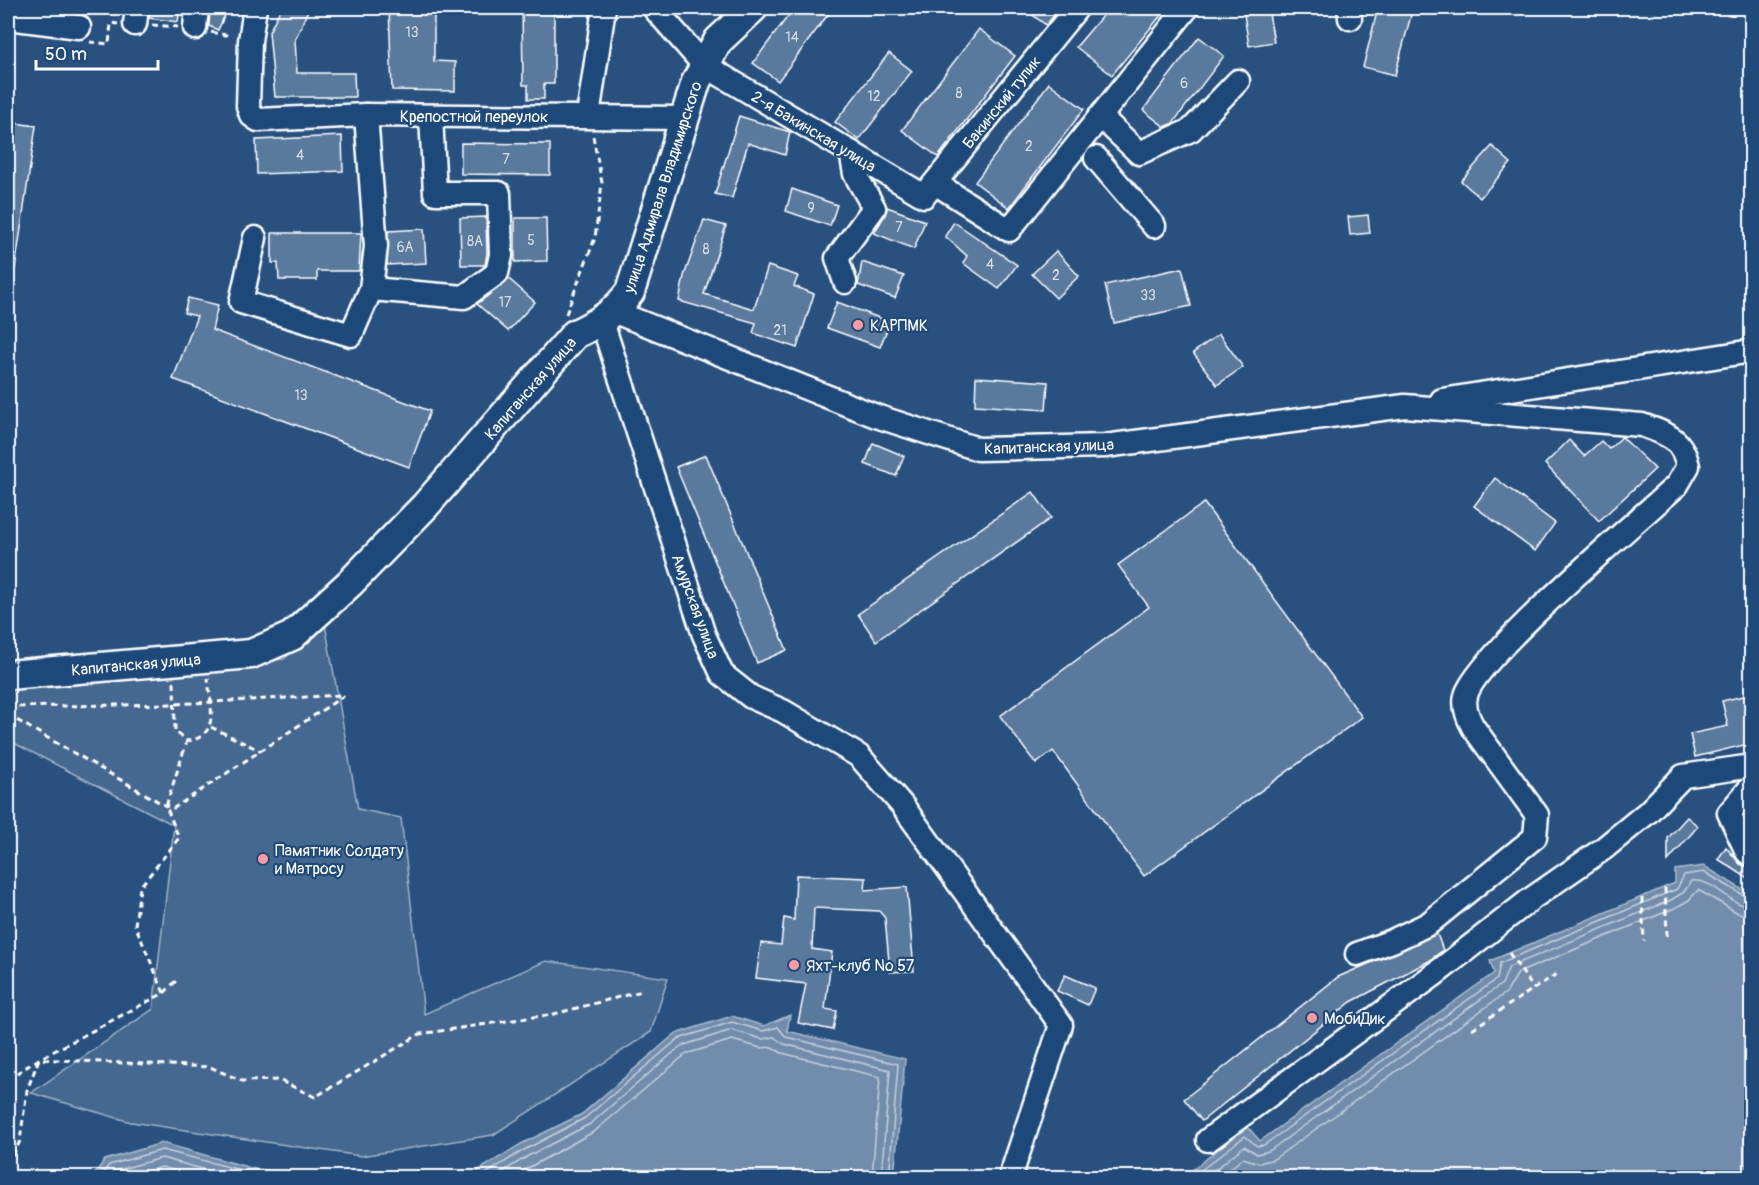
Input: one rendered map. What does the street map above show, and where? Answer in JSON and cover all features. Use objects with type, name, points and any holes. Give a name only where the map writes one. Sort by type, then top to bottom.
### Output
[{"type":"main road","name":"улица Адмирала Владимирского","points":[[608,317],[630,292],[684,118],[704,65],[718,41],[753,8]]},
{"type":"main road","name":"Капитанская улица","points":[[8,675],[252,654],[292,636],[350,583],[425,506],[576,334],[608,317]]},
{"type":"street","name":"Крепостной переулок","points":[[255,8],[250,41],[248,106],[251,115],[263,121],[366,115],[684,118]]},
{"type":"street","points":[[588,116],[604,8]]},
{"type":"street","name":"2-я Бакинская улица","points":[[654,8],[704,65],[851,152],[1010,230],[1064,161]]},
{"type":"street","name":"Бакинский тупик","points":[[930,189],[1077,8]]},
{"type":"street","points":[[1064,161],[1187,8]]},
{"type":"street","points":[[8,18],[79,27]]},
{"type":"street","points":[[1064,161],[1139,153],[1191,130],[1238,81]]},
{"type":"street","points":[[255,238],[241,302],[351,335],[371,289],[376,246],[366,115]]},
{"type":"street","points":[[371,289],[464,297],[497,273],[501,255],[499,193],[435,193],[431,116]]},
{"type":"street","points":[[1100,116],[1139,153]]},
{"type":"street","points":[[845,282],[837,258],[874,208],[855,174],[851,152]]},
{"type":"street","points":[[1096,158],[1154,226]]},
{"type":"street","name":"Капитанская улица","points":[[608,317],[876,416],[978,448],[1105,446],[1405,406]]},
{"type":"street","name":"Амурская улица","points":[[608,317],[701,626],[722,674],[751,697],[783,711],[859,756],[902,805],[1061,1025],[1010,1178]]},
{"type":"street","points":[[1405,406],[1752,351]]},
{"type":"street","points":[[1357,954],[1428,924],[1534,837],[1537,815],[1467,717],[1466,696],[1480,671],[1511,637],[1677,485],[1688,466],[1685,451],[1675,440],[1642,425],[1405,406]]},
{"type":"street","points":[[1208,1140],[1435,974],[1531,899],[1602,849],[1648,813],[1683,776],[1752,766]]},
{"type":"street","points":[[1752,786],[1729,813],[1747,852],[1752,855]]},
{"type":"path","points":[[576,334],[567,322],[566,314],[595,238],[602,183],[588,116]]},
{"type":"path","points":[[8,707],[174,704],[345,695],[174,808],[166,806],[8,715]]},
{"type":"path","points":[[174,704],[175,731],[187,741],[198,740],[206,735],[211,727],[210,701]]},
{"type":"path","points":[[211,727],[261,751]]},
{"type":"path","points":[[164,993],[135,925],[140,886],[179,838],[166,806],[187,741]]},
{"type":"path","points":[[1665,888],[1667,936]]},
{"type":"path","points":[[1642,898],[1644,941]]},
{"type":"path","points":[[1509,953],[1534,989]]},
{"type":"path","points":[[1472,1029],[1558,973]]},
{"type":"path","points":[[8,1079],[39,1059],[164,993],[179,978]]},
{"type":"path","points":[[39,1059],[210,1067],[242,1081],[279,1080],[315,1097],[420,1034],[554,1014],[642,991]]},
{"type":"path","points":[[8,1165],[20,1141],[27,1090],[39,1059]]},
{"type":"shaded area","points":[[325,624],[358,809],[401,818],[424,1014],[546,961],[668,978],[651,1032],[493,1135],[361,1156],[131,1122],[31,1093],[153,1009],[174,825],[8,740],[8,690],[284,659]]},
{"type":"water","points":[[1704,866],[1751,895],[1751,1177],[1184,1177],[1247,1126],[1260,1141],[1494,973],[1490,961],[1675,883],[1675,870]]},
{"type":"water","points":[[790,1015],[787,1031],[905,1059],[894,1177],[468,1177],[521,1144],[582,1114],[675,1034],[732,1016],[764,1026]]},
{"type":"water","points":[[162,1143],[251,1168],[310,1177],[92,1177],[105,1160]]},
{"type":"building","points":[[150,8],[180,8],[178,22],[149,18]]},
{"type":"building","points":[[210,8],[228,8],[218,30],[209,26]]},
{"type":"building","points":[[281,8],[309,8],[295,40],[297,73],[354,73],[355,97],[275,97],[269,32]]},
{"type":"building","points":[[389,8],[434,8],[434,61],[455,62],[455,91],[392,90]]},
{"type":"building","points":[[522,8],[554,8],[554,84],[544,84],[544,99],[528,99],[528,85],[523,85]]},
{"type":"building","points":[[794,8],[833,8],[778,81],[753,63]]},
{"type":"building","points":[[1023,8],[1060,8],[1046,25]]},
{"type":"building","points":[[1109,8],[1167,8],[1112,75],[1076,47]]},
{"type":"building","points":[[1243,8],[1268,8],[1274,42],[1249,46]]},
{"type":"building","points":[[1378,8],[1413,8],[1395,75],[1363,67]]},
{"type":"building","points":[[979,29],[1015,56],[938,157],[902,130]]},
{"type":"building","points":[[1199,37],[1224,56],[1173,123],[1165,127],[1143,110]]},
{"type":"building","points":[[889,53],[912,71],[859,140],[835,122]]},
{"type":"building","points":[[1049,83],[1084,109],[1009,208],[975,182]]},
{"type":"building","points":[[739,116],[790,132],[785,155],[748,143],[732,198],[715,194]]},
{"type":"building","points":[[8,122],[36,126],[15,269],[8,269]]},
{"type":"building","points":[[342,136],[343,171],[257,174],[256,140]]},
{"type":"building","points":[[461,143],[550,144],[550,175],[461,174]]},
{"type":"building","points":[[1492,146],[1511,163],[1480,198],[1461,181]]},
{"type":"building","points":[[792,189],[837,205],[830,226],[786,211]]},
{"type":"building","points":[[887,207],[925,221],[914,249],[874,233]]},
{"type":"building","points":[[1368,215],[1370,233],[1350,235],[1348,217]]},
{"type":"building","points":[[486,217],[485,265],[461,265],[460,218]]},
{"type":"building","points":[[515,218],[546,218],[547,261],[515,262]]},
{"type":"building","points":[[704,220],[726,226],[704,294],[754,309],[768,266],[798,276],[794,286],[814,294],[797,348],[753,333],[756,323],[679,301],[684,276]]},
{"type":"building","points":[[954,222],[1017,265],[999,289],[963,263],[967,256],[945,236]]},
{"type":"building","points":[[424,229],[426,263],[387,265],[388,231]]},
{"type":"building","points":[[272,233],[361,233],[359,271],[317,271],[317,280],[279,280],[278,263],[272,263]]},
{"type":"building","points":[[1056,251],[1079,276],[1056,298],[1032,274]]},
{"type":"building","points":[[862,262],[904,276],[895,298],[858,285]]},
{"type":"building","points":[[1182,268],[1191,306],[1114,323],[1105,285]]},
{"type":"building","points":[[509,279],[535,302],[508,331],[477,304]]},
{"type":"building","points":[[188,298],[218,305],[212,330],[430,411],[409,467],[173,379],[197,316],[184,313]]},
{"type":"building","name":"КАРПМК","points":[[837,302],[890,322],[880,347],[827,328]]},
{"type":"building","points":[[1219,334],[1243,367],[1217,385],[1193,353]]},
{"type":"building","points":[[976,377],[1048,382],[1046,410],[975,405]]},
{"type":"building","points":[[1622,437],[1655,469],[1599,521],[1545,464],[1569,440],[1584,456],[1601,441],[1609,449]]},
{"type":"building","points":[[873,443],[904,456],[896,476],[865,464]]},
{"type":"building","points":[[706,455],[787,650],[757,663],[676,467]]},
{"type":"building","points":[[1495,478],[1555,523],[1535,551],[1474,506]]},
{"type":"building","points":[[1033,492],[1051,518],[876,641],[858,614]]},
{"type":"building","points":[[1204,503],[1362,717],[1144,876],[1053,751],[1036,764],[1000,716],[1149,607],[1118,565]]},
{"type":"building","points":[[1752,694],[1752,743],[1695,757],[1690,734],[1728,726],[1722,701]]},
{"type":"building","points":[[1687,817],[1698,826],[1668,861],[1668,838]]},
{"type":"building","points":[[1726,847],[1740,864],[1752,868],[1752,881],[1718,859]]},
{"type":"building","points":[[796,875],[866,878],[865,890],[907,887],[914,971],[890,972],[885,918],[879,911],[814,908],[812,949],[832,952],[825,1009],[837,1011],[833,1030],[798,1023],[806,984],[756,978],[761,943],[781,945],[784,918],[794,920]]},
{"type":"building","points":[[1437,934],[1443,950],[1429,961],[1351,1002],[1202,1121],[1184,1099],[1338,977]]},
{"type":"building","points":[[1065,975],[1095,988],[1088,1005],[1057,991]]},
{"type":"place","name":"КАРПМК","points":[[858,325]]},
{"type":"place","name":"Памятник Солдату и Матросу","points":[[263,859]]},
{"type":"place","name":"Яхт-клуб № 57","points":[[794,965]]},
{"type":"place","name":"МобиДик","points":[[1312,1018]]}]
